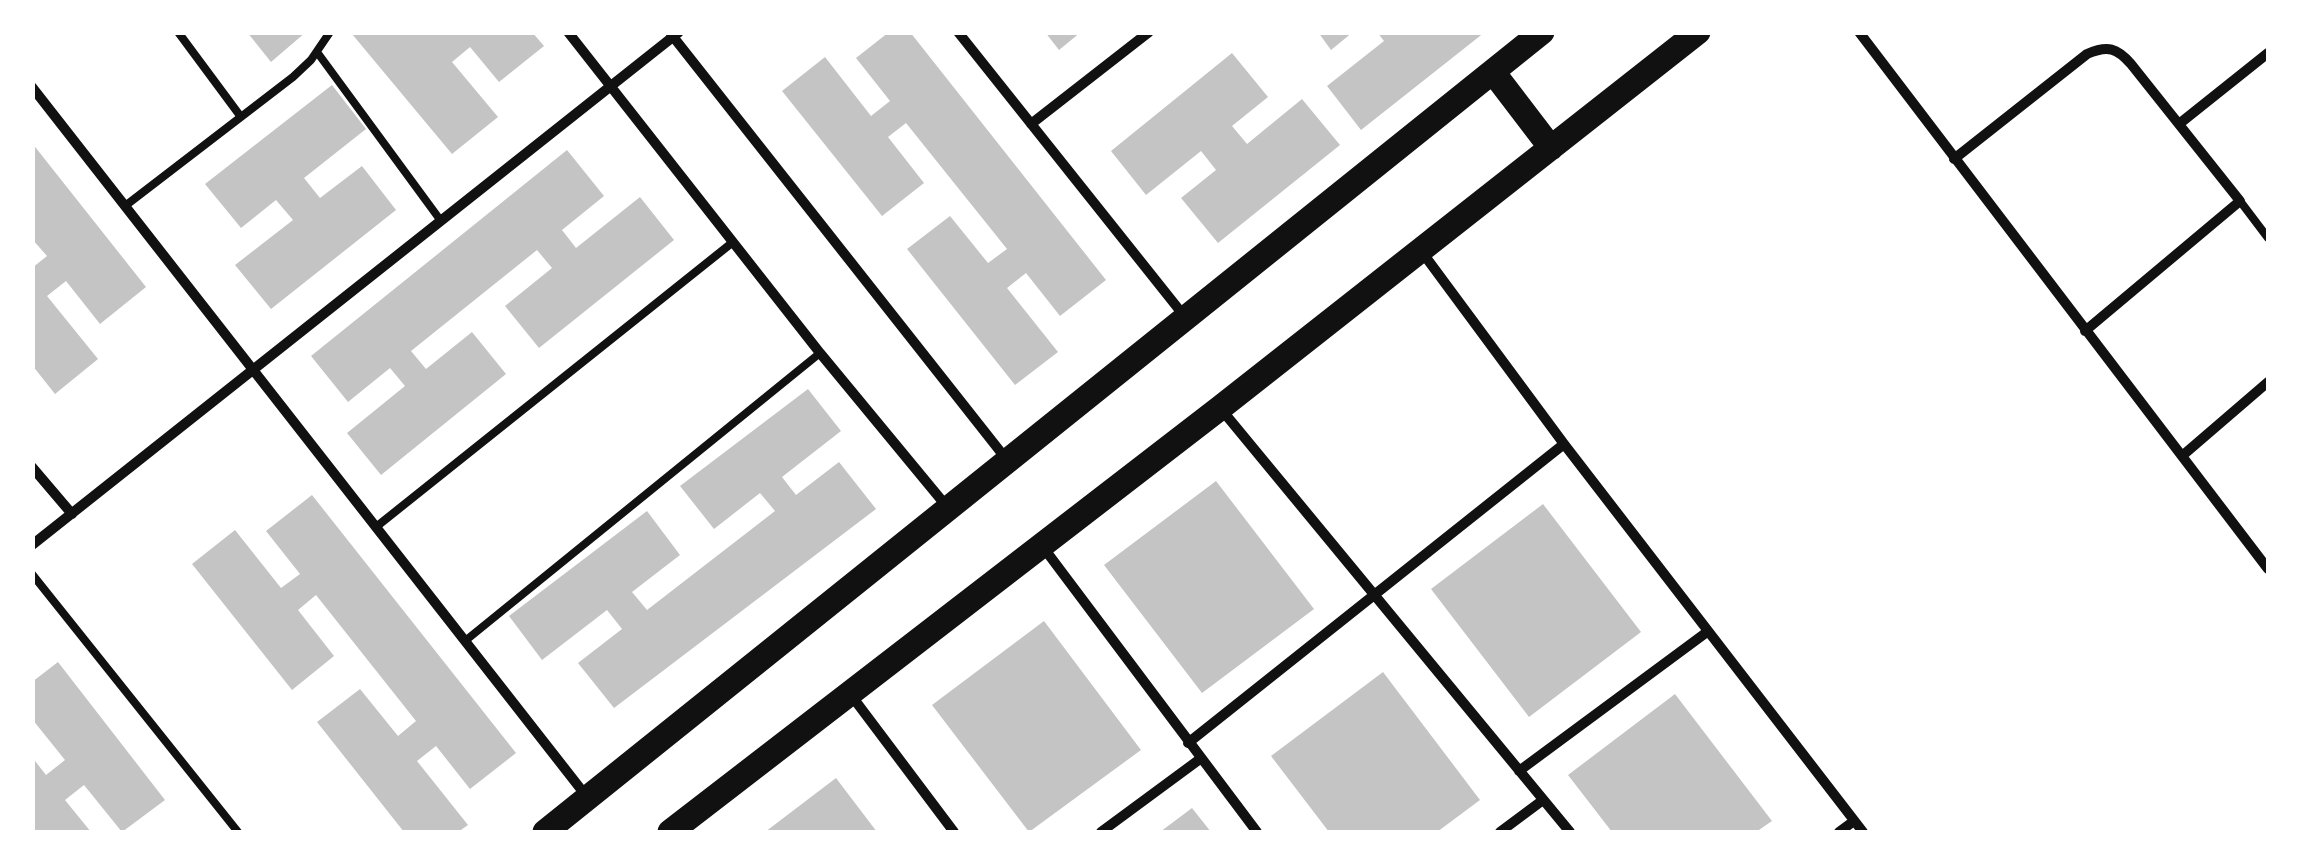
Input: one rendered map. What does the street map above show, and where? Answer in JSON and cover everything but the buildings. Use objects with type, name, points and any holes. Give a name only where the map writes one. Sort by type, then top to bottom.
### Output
[{"type":"main road","points":[[545,832],[1542,32]]},
{"type":"main road","points":[[670,832],[1220,408],[1698,32]]},
{"type":"main road","points":[[1492,72],[1551,148]]},
{"type":"street","points":[[568,32],[820,354],[948,508]]},
{"type":"street","points":[[958,32],[1186,318]]},
{"type":"street","points":[[1031,124],[1149,32]]},
{"type":"street","points":[[1859,32],[2268,570]]},
{"type":"street","points":[[32,545],[674,34],[1008,461]]},
{"type":"street","points":[[1954,159],[2087,54],[2112,47],[2121,52],[2240,201],[2086,331]]},
{"type":"street","points":[[2179,124],[2268,53]]},
{"type":"street","points":[[32,87],[588,798]]},
{"type":"street","points":[[1420,249],[1564,444],[1863,832]]},
{"type":"street","points":[[2182,456],[2268,382]]},
{"type":"street","points":[[1220,408],[1570,832]]},
{"type":"street","points":[[1188,743],[1564,444]]},
{"type":"street","points":[[32,468],[72,514]]},
{"type":"street","points":[[1042,546],[1256,832]]},
{"type":"street","points":[[1519,771],[1708,632]]},
{"type":"street","points":[[850,694],[954,832]]},
{"type":"street","points":[[1101,832],[1200,759]]},
{"type":"street","points":[[1500,832],[1543,800]]},
{"type":"street","points":[[1838,832],[1854,821]]},
{"type":"lane","points":[[178,32],[241,117]]},
{"type":"lane","points":[[125,206],[293,77],[330,32]]},
{"type":"lane","points":[[317,52],[441,221]]},
{"type":"lane","points":[[2240,201],[2268,238]]},
{"type":"lane","points":[[376,527],[732,242]]},
{"type":"lane","points":[[465,641],[820,354]]},
{"type":"lane","points":[[32,574],[238,832]]}]
